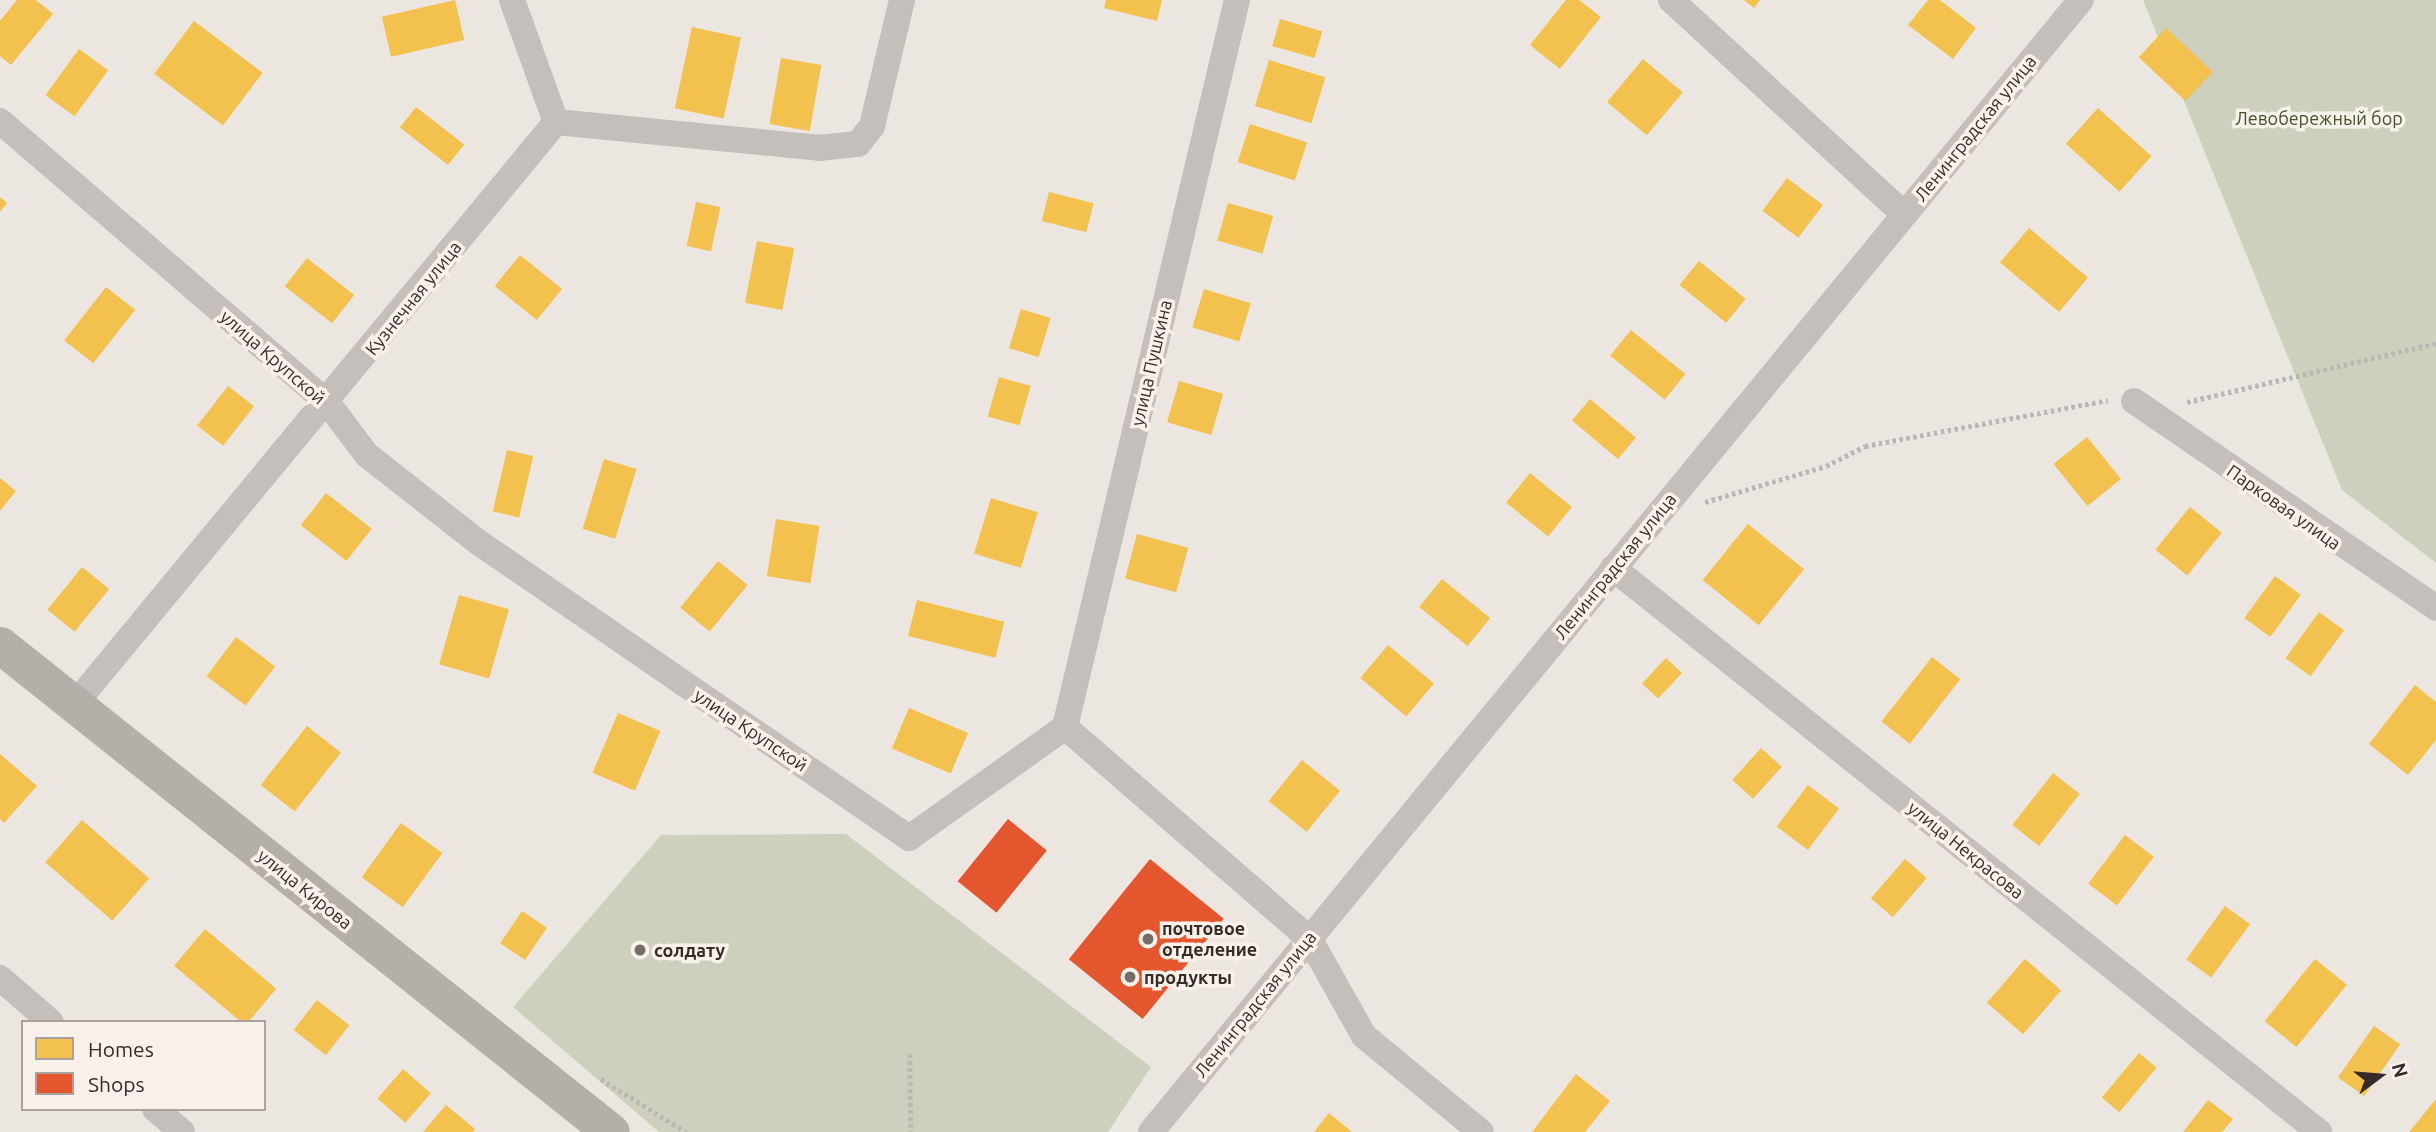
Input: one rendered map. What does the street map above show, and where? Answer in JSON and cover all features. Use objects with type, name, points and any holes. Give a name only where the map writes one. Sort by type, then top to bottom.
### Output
[{"type":"street","points":[[512,0],[556,122],[819,148],[858,144],[872,126],[902,0]]},
{"type":"street","name":"улица Пушкина","points":[[1065,727],[1237,0]]},
{"type":"street","points":[[1671,0],[1904,214]]},
{"type":"street","name":"Ленинградская улица","points":[[1151,1132],[2081,0]]},
{"type":"street","name":"улица Крупской","points":[[0,121],[327,402],[367,455],[478,542],[909,838],[1065,727]]},
{"type":"street","name":"Кузнечная улица","points":[[74,705],[556,122]]},
{"type":"street","name":"Парковая улица","points":[[2134,401],[2436,608]]},
{"type":"street","name":"улица Некрасова","points":[[1613,568],[2319,1132]]},
{"type":"street","name":"улица Кирова","points":[[0,645],[611,1132]]},
{"type":"street","points":[[1065,727],[1310,937],[1364,1036],[1481,1132]]},
{"type":"street","points":[[0,978],[49,1020]]},
{"type":"street","points":[[157,1111],[182,1132]]},
{"type":"path","points":[[1657,515],[1814,471],[1865,446],[2064,404],[2134,401],[2174,404],[2228,396],[2423,347],[2436,341]]},
{"type":"path","points":[[910,1054],[911,1132]]},
{"type":"green space","name":"Левобережный бор","points":[[2143,0],[2436,0],[2436,563],[2342,490]]},
{"type":"green space","points":[[846,834],[1151,1067],[1108,1132],[659,1132],[513,1007],[661,835]]},
{"type":"building: Homes","points":[[17,0],[36,0],[53,14],[11,65],[0,56],[0,21]]},
{"type":"building: Homes","points":[[455,0],[464,40],[391,57],[382,17]]},
{"type":"building: Homes","points":[[1106,0],[1162,0],[1157,21],[1104,8]]},
{"type":"building: Homes","points":[[1566,0],[1579,0],[1601,17],[1560,69],[1530,45]]},
{"type":"building: Homes","points":[[1744,0],[1760,0],[1754,8]]},
{"type":"building: Homes","points":[[1928,0],[1940,0],[1976,28],[1953,59],[1908,25]]},
{"type":"building: Homes","points":[[1280,19],[1322,31],[1315,58],[1272,46]]},
{"type":"building: Homes","points":[[194,21],[263,73],[223,125],[154,74]]},
{"type":"building: Homes","points":[[692,27],[741,37],[724,119],[675,108]]},
{"type":"building: Homes","points":[[2166,28],[2213,72],[2186,101],[2139,57]]},
{"type":"building: Homes","points":[[79,49],[108,70],[75,116],[45,95]]},
{"type":"building: Homes","points":[[781,58],[821,65],[810,131],[769,124]]},
{"type":"building: Homes","points":[[1643,59],[1683,92],[1647,135],[1607,102]]},
{"type":"building: Homes","points":[[1269,60],[1325,77],[1311,123],[1255,106]]},
{"type":"building: Homes","points":[[416,107],[464,145],[448,165],[400,127]]},
{"type":"building: Homes","points":[[2098,108],[2152,156],[2119,192],[2066,144]]},
{"type":"building: Homes","points":[[1250,124],[1307,143],[1295,181],[1238,162]]},
{"type":"building: Homes","points":[[1787,178],[1823,205],[1798,238],[1762,211]]},
{"type":"building: Homes","points":[[1049,192],[1094,203],[1086,232],[1042,221]]},
{"type":"building: Homes","points":[[0,197],[7,203],[0,212]]},
{"type":"building: Homes","points":[[696,202],[720,207],[711,251],[687,246]]},
{"type":"building: Homes","points":[[1228,203],[1273,216],[1262,253],[1217,240]]},
{"type":"building: Homes","points":[[2029,228],[2088,277],[2059,312],[2000,262]]},
{"type":"building: Homes","points":[[757,241],[794,248],[782,310],[745,303]]},
{"type":"building: Homes","points":[[520,255],[562,289],[537,320],[495,286]]},
{"type":"building: Homes","points":[[307,258],[354,295],[332,323],[285,286]]},
{"type":"building: Homes","points":[[1699,261],[1746,299],[1726,323],[1679,285]]},
{"type":"building: Homes","points":[[106,287],[135,310],[93,363],[64,341]]},
{"type":"building: Homes","points":[[1204,289],[1251,303],[1239,342],[1192,327]]},
{"type":"building: Homes","points":[[1021,309],[1051,318],[1039,357],[1009,348]]},
{"type":"building: Homes","points":[[1631,330],[1685,374],[1665,400],[1610,356]]},
{"type":"building: Homes","points":[[999,377],[1031,386],[1019,426],[988,416]]},
{"type":"building: Homes","points":[[1179,381],[1223,394],[1211,435],[1167,422]]},
{"type":"building: Homes","points":[[228,386],[254,406],[223,446],[197,425]]},
{"type":"building: Homes","points":[[1590,399],[1636,438],[1618,459],[1572,420]]},
{"type":"building: Homes","points":[[2087,437],[2121,479],[2088,506],[2054,464]]},
{"type":"building: Homes","points":[[507,450],[533,456],[519,517],[493,511]]},
{"type":"building: Homes","points":[[604,459],[637,469],[615,539],[583,529]]},
{"type":"building: Homes","points":[[1530,473],[1572,507],[1548,537],[1506,503]]},
{"type":"building: Homes","points":[[0,478],[16,491],[0,511]]},
{"type":"building: Homes","points":[[326,493],[372,529],[346,561],[301,525]]},
{"type":"building: Homes","points":[[991,498],[1038,512],[1021,568],[974,553]]},
{"type":"building: Homes","points":[[2190,507],[2222,533],[2187,576],[2155,550]]},
{"type":"building: Homes","points":[[776,519],[819,526],[810,583],[767,576]]},
{"type":"building: Homes","points":[[1748,524],[1804,569],[1759,625],[1703,580]]},
{"type":"building: Homes","points":[[1137,534],[1188,548],[1176,592],[1125,578]]},
{"type":"building: Homes","points":[[718,561],[748,585],[710,632],[680,608]]},
{"type":"building: Homes","points":[[82,567],[109,589],[75,632],[47,610]]},
{"type":"building: Homes","points":[[2275,576],[2301,595],[2270,637],[2244,618]]},
{"type":"building: Homes","points":[[1442,579],[1490,618],[1468,646],[1419,607]]},
{"type":"building: Homes","points":[[459,595],[509,609],[489,679],[439,664]]},
{"type":"building: Homes","points":[[917,600],[1004,622],[995,658],[908,636]]},
{"type":"building: Homes","points":[[2319,612],[2344,630],[2311,676],[2285,658]]},
{"type":"building: Homes","points":[[236,637],[275,666],[246,706],[207,676]]},
{"type":"building: Homes","points":[[1388,645],[1434,684],[1406,717],[1360,678]]},
{"type":"building: Homes","points":[[1932,657],[1960,679],[1910,744],[1882,722]]},
{"type":"building: Homes","points":[[1666,658],[1682,673],[1658,699],[1642,684]]},
{"type":"building: Homes","points":[[2415,685],[2436,702],[2436,740],[2408,775],[2369,744]]},
{"type":"building: Homes","points":[[909,708],[968,733],[951,774],[892,749]]},
{"type":"building: Homes","points":[[618,713],[660,731],[635,791],[593,773]]},
{"type":"building: Homes","points":[[307,726],[341,752],[295,812],[261,785]]},
{"type":"building: Homes","points":[[1761,748],[1782,767],[1753,799],[1732,780]]},
{"type":"building: Homes","points":[[0,754],[37,786],[4,823],[0,819]]},
{"type":"building: Homes","points":[[1302,760],[1340,791],[1307,832],[1269,801]]},
{"type":"building: Homes","points":[[2053,773],[2080,794],[2039,846],[2012,825]]},
{"type":"building: Homes","points":[[1808,785],[1839,808],[1808,850],[1777,827]]},
{"type":"building: Homes","points":[[82,820],[149,878],[112,921],[45,862]]},
{"type":"building: Homes","points":[[401,823],[442,853],[403,907],[362,877]]},
{"type":"building: Homes","points":[[2125,835],[2154,857],[2117,905],[2088,884]]},
{"type":"building: Homes","points":[[1905,859],[1927,878],[1893,917],[1871,898]]},
{"type":"building: Homes","points":[[2225,906],[2250,924],[2211,978],[2186,959]]},
{"type":"building: Homes","points":[[522,911],[547,928],[525,960],[500,943]]},
{"type":"building: Homes","points":[[205,929],[276,989],[250,1020],[239,1020],[174,966]]},
{"type":"building: Homes","points":[[2025,959],[2061,990],[2023,1034],[1987,1003]]},
{"type":"building: Homes","points":[[2315,959],[2347,985],[2297,1047],[2265,1021]]},
{"type":"building: Homes","points":[[317,1000],[349,1025],[326,1055],[294,1030]]},
{"type":"building: Homes","points":[[2374,1026],[2400,1044],[2364,1096],[2338,1078]]},
{"type":"building: Homes","points":[[2139,1053],[2157,1068],[2119,1112],[2102,1097]]},
{"type":"building: Homes","points":[[403,1069],[431,1093],[405,1123],[377,1098]]},
{"type":"building: Homes","points":[[1576,1074],[1610,1101],[1585,1132],[1532,1132]]},
{"type":"building: Homes","points":[[2436,1099],[2436,1132],[2409,1132]]},
{"type":"building: Homes","points":[[2208,1100],[2233,1119],[2222,1132],[2183,1132]]},
{"type":"building: Homes","points":[[446,1105],[475,1129],[473,1132],[423,1132]]},
{"type":"building: Homes","points":[[1329,1113],[1352,1132],[1314,1132]]},
{"type":"building: Shops","points":[[1008,819],[1047,850],[997,913],[958,881]]},
{"type":"building: Shops","points":[[1150,859],[1224,919],[1143,1019],[1069,959]]},
{"type":"place","name":"почтовое отделение","points":[[1148,939]]},
{"type":"place","name":"солдату","points":[[640,950]]},
{"type":"place","name":"продукты","points":[[1130,977]]}]
